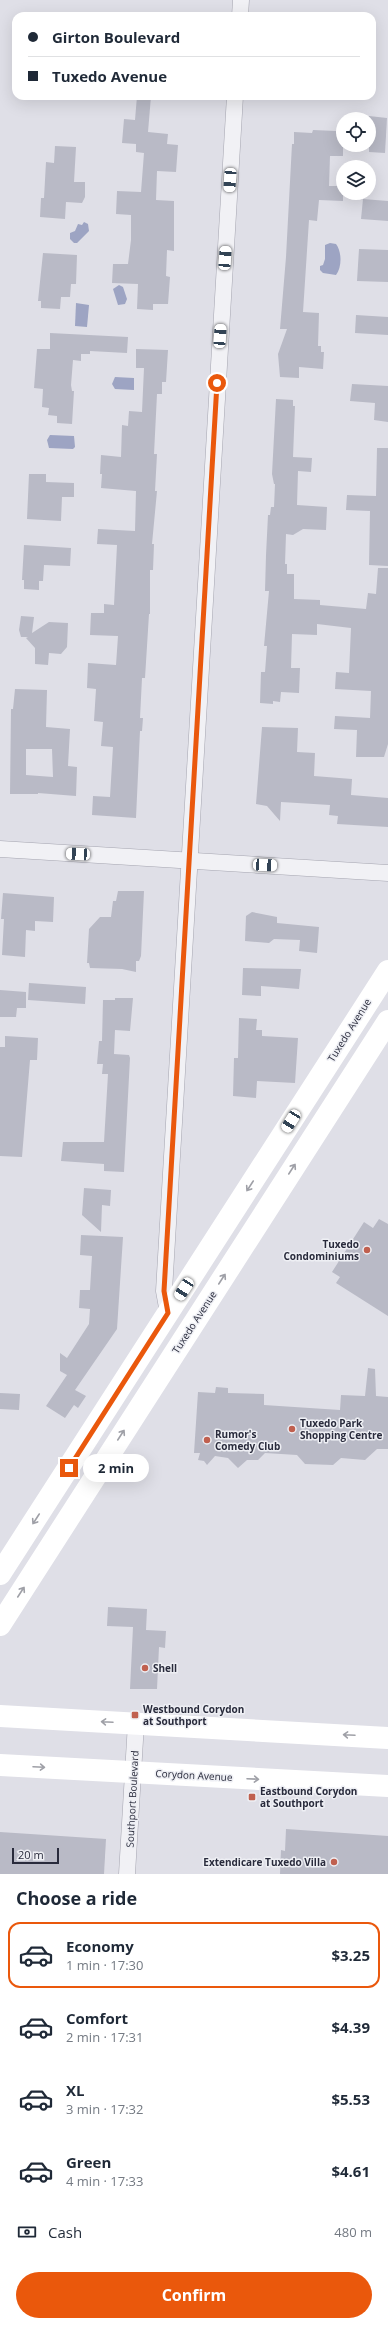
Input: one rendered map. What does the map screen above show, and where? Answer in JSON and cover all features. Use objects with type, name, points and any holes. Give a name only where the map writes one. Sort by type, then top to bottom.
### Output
[{"type":"main road","name":"Tuxedo Avenue","points":[[0,1574],[388,971]]},
{"type":"main road","name":"Tuxedo Avenue","points":[[0,1625],[388,1021]]},
{"type":"main road","points":[[3,1714],[388,1738]]},
{"type":"main road","name":"Corydon Avenue","points":[[0,1765],[388,1786]]},
{"type":"street","points":[[240,12],[241,0]]},
{"type":"street","points":[[168,1313],[164,1291],[188,860],[235,100]]},
{"type":"street","points":[[0,849],[388,873]]},
{"type":"street","name":"Southport Boulevard","points":[[127,1874],[136,1723]]},
{"type":"water","points":[[84,222],[88,224],[89,231],[77,243],[74,243],[70,239],[70,233],[75,231],[78,224],[82,225]]},
{"type":"water","points":[[330,243],[336,244],[340,255],[340,264],[336,275],[323,273],[320,270],[320,266],[323,265],[325,259],[325,245]]},
{"type":"water","points":[[119,285],[123,287],[127,299],[125,304],[118,305],[113,289]]},
{"type":"water","points":[[76,303],[89,305],[87,327],[75,326]]},
{"type":"water","points":[[115,377],[134,378],[134,390],[115,389],[112,384]]},
{"type":"water","points":[[50,435],[74,436],[75,447],[73,449],[49,448],[47,440]]},
{"type":"building","points":[[137,100],[151,100],[148,132],[168,134],[167,144],[178,145],[176,172],[157,171],[156,200],[174,201],[174,251],[167,250],[166,276],[170,277],[168,304],[153,304],[153,310],[137,309],[138,284],[112,283],[113,264],[128,264],[131,240],[131,215],[116,214],[117,191],[141,192],[144,153],[136,152],[136,144],[122,143],[124,119],[135,120]]},
{"type":"building","points":[[376,117],[387,118],[385,153],[369,152],[376,152]]},
{"type":"building","points":[[313,130],[336,131],[336,152],[343,152],[343,156],[330,156],[329,186],[336,186],[336,200],[343,201],[319,200],[317,221],[309,220],[303,312],[319,313],[318,346],[321,346],[321,352],[324,352],[323,369],[299,367],[299,378],[280,377],[278,354],[287,329],[280,329],[286,257],[292,144],[294,144],[294,132],[312,133]]},
{"type":"building","points":[[55,146],[76,147],[74,182],[85,182],[85,197],[82,203],[66,202],[65,219],[40,217],[41,198],[44,198],[46,162],[54,163]]},
{"type":"building","points":[[363,200],[388,201],[388,221],[361,219]]},
{"type":"building","points":[[359,249],[388,250],[388,282],[357,281]]},
{"type":"building","points":[[43,253],[77,255],[76,284],[71,284],[70,297],[61,297],[60,309],[41,308],[41,301],[38,301]]},
{"type":"building","points":[[356,315],[388,317],[388,335],[355,333]]},
{"type":"building","points":[[50,333],[128,337],[127,353],[90,351],[90,354],[81,354],[81,361],[73,360],[71,385],[72,391],[74,391],[72,424],[57,423],[57,416],[48,415],[49,408],[42,407],[43,389],[34,388],[37,349],[50,349]]},
{"type":"building","points":[[136,349],[168,350],[166,382],[162,382],[162,394],[157,394],[154,454],[157,454],[155,491],[157,491],[152,544],[154,544],[153,570],[150,570],[150,614],[145,678],[142,678],[140,718],[143,718],[142,731],[140,731],[136,818],[92,815],[93,796],[110,797],[113,747],[101,746],[103,722],[94,721],[96,689],[87,688],[88,663],[116,665],[118,636],[90,635],[91,613],[104,613],[104,604],[114,605],[117,545],[97,544],[98,529],[135,531],[136,491],[101,488],[101,455],[121,457],[122,425],[128,426],[129,411],[142,412],[144,368],[136,368]]},
{"type":"building","points":[[352,384],[388,386],[388,422],[374,420],[375,403],[350,401]]},
{"type":"building","points":[[276,399],[293,400],[293,406],[295,406],[293,457],[312,458],[311,472],[298,471],[297,505],[327,507],[326,530],[303,529],[293,535],[286,534],[285,564],[287,564],[287,574],[294,574],[294,599],[320,600],[320,605],[366,609],[368,593],[376,594],[378,568],[388,568],[388,744],[384,757],[356,757],[357,730],[334,729],[335,716],[370,718],[371,691],[335,689],[336,672],[349,673],[351,628],[317,624],[317,635],[292,634],[291,668],[300,668],[299,693],[281,692],[280,702],[273,701],[273,704],[260,703],[261,672],[265,672],[267,646],[264,646],[269,591],[265,591],[266,555],[268,515],[270,515],[271,507],[274,507],[275,484],[272,474]]},
{"type":"building","points":[[377,448],[388,448],[388,566],[369,565],[370,511],[346,510],[347,495],[376,496]]},
{"type":"building","points":[[29,474],[46,474],[46,482],[74,483],[74,497],[62,497],[61,521],[27,519]]},
{"type":"building","points":[[24,545],[71,548],[70,566],[44,565],[43,581],[39,581],[39,590],[24,589],[24,580],[22,580]]},
{"type":"building","points":[[21,616],[34,617],[32,633],[49,622],[68,623],[67,647],[61,654],[49,653],[48,665],[35,664],[35,648],[26,638],[28,637],[21,637],[19,630]]},
{"type":"building","points":[[15,689],[47,690],[46,727],[70,729],[68,766],[77,767],[76,796],[38,793],[10,794],[11,709],[13,709]],"holes":[[[26,749],[52,749],[53,777],[26,775]]]},
{"type":"building","points":[[262,727],[298,728],[297,752],[315,753],[314,776],[352,779],[351,795],[388,798],[388,827],[337,824],[338,816],[329,815],[330,805],[281,802],[280,821],[267,806],[256,804]]},
{"type":"building","points":[[118,891],[144,891],[141,956],[139,961],[136,961],[136,972],[122,969],[90,968],[89,963],[87,963],[89,929],[100,917],[111,917],[113,901],[116,901]]},
{"type":"building","points":[[3,893],[54,897],[53,922],[35,921],[35,931],[26,930],[25,957],[2,955],[4,919],[1,919]]},
{"type":"building","points":[[252,912],[277,917],[277,923],[319,927],[317,953],[299,951],[300,940],[274,939],[269,943],[245,941],[246,916]]},
{"type":"building","points":[[243,968],[301,969],[299,989],[261,986],[261,996],[242,995]]},
{"type":"building","points":[[29,983],[86,987],[85,1004],[28,1000]]},
{"type":"building","points":[[0,990],[26,992],[26,1008],[17,1008],[16,1017],[0,1017]]},
{"type":"building","points":[[115,998],[133,998],[130,1031],[115,1030],[114,1054],[129,1055],[130,1058],[124,1172],[104,1171],[104,1164],[61,1161],[63,1142],[104,1142],[108,1074],[102,1074],[103,1064],[97,1064],[99,1041],[102,1041],[103,1000],[115,1000]]},
{"type":"building","points":[[239,1018],[257,1019],[256,1030],[262,1030],[262,1036],[298,1038],[295,1083],[257,1081],[256,1098],[233,1096],[234,1058],[238,1058]]},
{"type":"building","points":[[5,1036],[38,1038],[37,1060],[30,1060],[22,1157],[0,1156],[0,1047],[5,1047]]},
{"type":"building","points":[[84,1188],[111,1190],[110,1206],[102,1205],[101,1232],[82,1215]]},
{"type":"building","name":"Tuxedo Condominiums","points":[[379,1219],[388,1224],[388,1316],[336,1283],[340,1277],[332,1272],[364,1222],[373,1228]]},
{"type":"building","points":[[81,1235],[123,1237],[117,1329],[75,1390],[86,1396],[78,1408],[74,1405],[65,1418],[46,1406],[67,1375],[60,1371],[60,1353],[67,1358],[89,1324],[90,1309],[79,1308],[80,1290],[90,1290],[92,1256],[80,1255]]},
{"type":"building","name":"Tuxedo Park Shopping Centre","points":[[368,1368],[375,1369],[376,1396],[388,1397],[388,1449],[377,1449],[365,1460],[341,1458],[333,1465],[305,1464],[297,1455],[265,1453],[258,1460],[247,1460],[238,1468],[228,1458],[215,1456],[207,1465],[204,1461],[198,1460],[200,1453],[194,1453],[198,1392],[215,1393],[216,1387],[228,1388],[228,1393],[264,1394],[264,1405],[340,1410],[341,1395],[365,1396]]},
{"type":"building","points":[[0,1393],[20,1394],[19,1410],[0,1409]]},
{"type":"building","name":"Shell","points":[[108,1607],[147,1609],[146,1630],[166,1631],[165,1648],[159,1647],[157,1689],[130,1689],[133,1627],[107,1626]]},
{"type":"building","name":"Extendicare Tuxedo Villa","points":[[286,1829],[388,1836],[388,1874],[280,1874],[281,1850],[285,1851]]},
{"type":"building","points":[[0,1832],[106,1839],[104,1874],[0,1874]]},
{"type":"place","name":"Tuxedo Condominiums","points":[[367,1250]]},
{"type":"place","name":"Tuxedo Park Shopping Centre","points":[[292,1429]]},
{"type":"place","name":"Rumor's Comedy Club","points":[[207,1440]]},
{"type":"place","name":"Shell","points":[[145,1668]]},
{"type":"place","name":"Westbound Corydon at Southport","points":[[135,1715]]},
{"type":"place","name":"Eastbound Corydon at Southport","points":[[252,1797]]},
{"type":"place","name":"Extendicare Tuxedo Villa","points":[[334,1862]]},
{"type":"route","points":[[69,1468],[168,1313],[164,1291],[217,383]]}]
